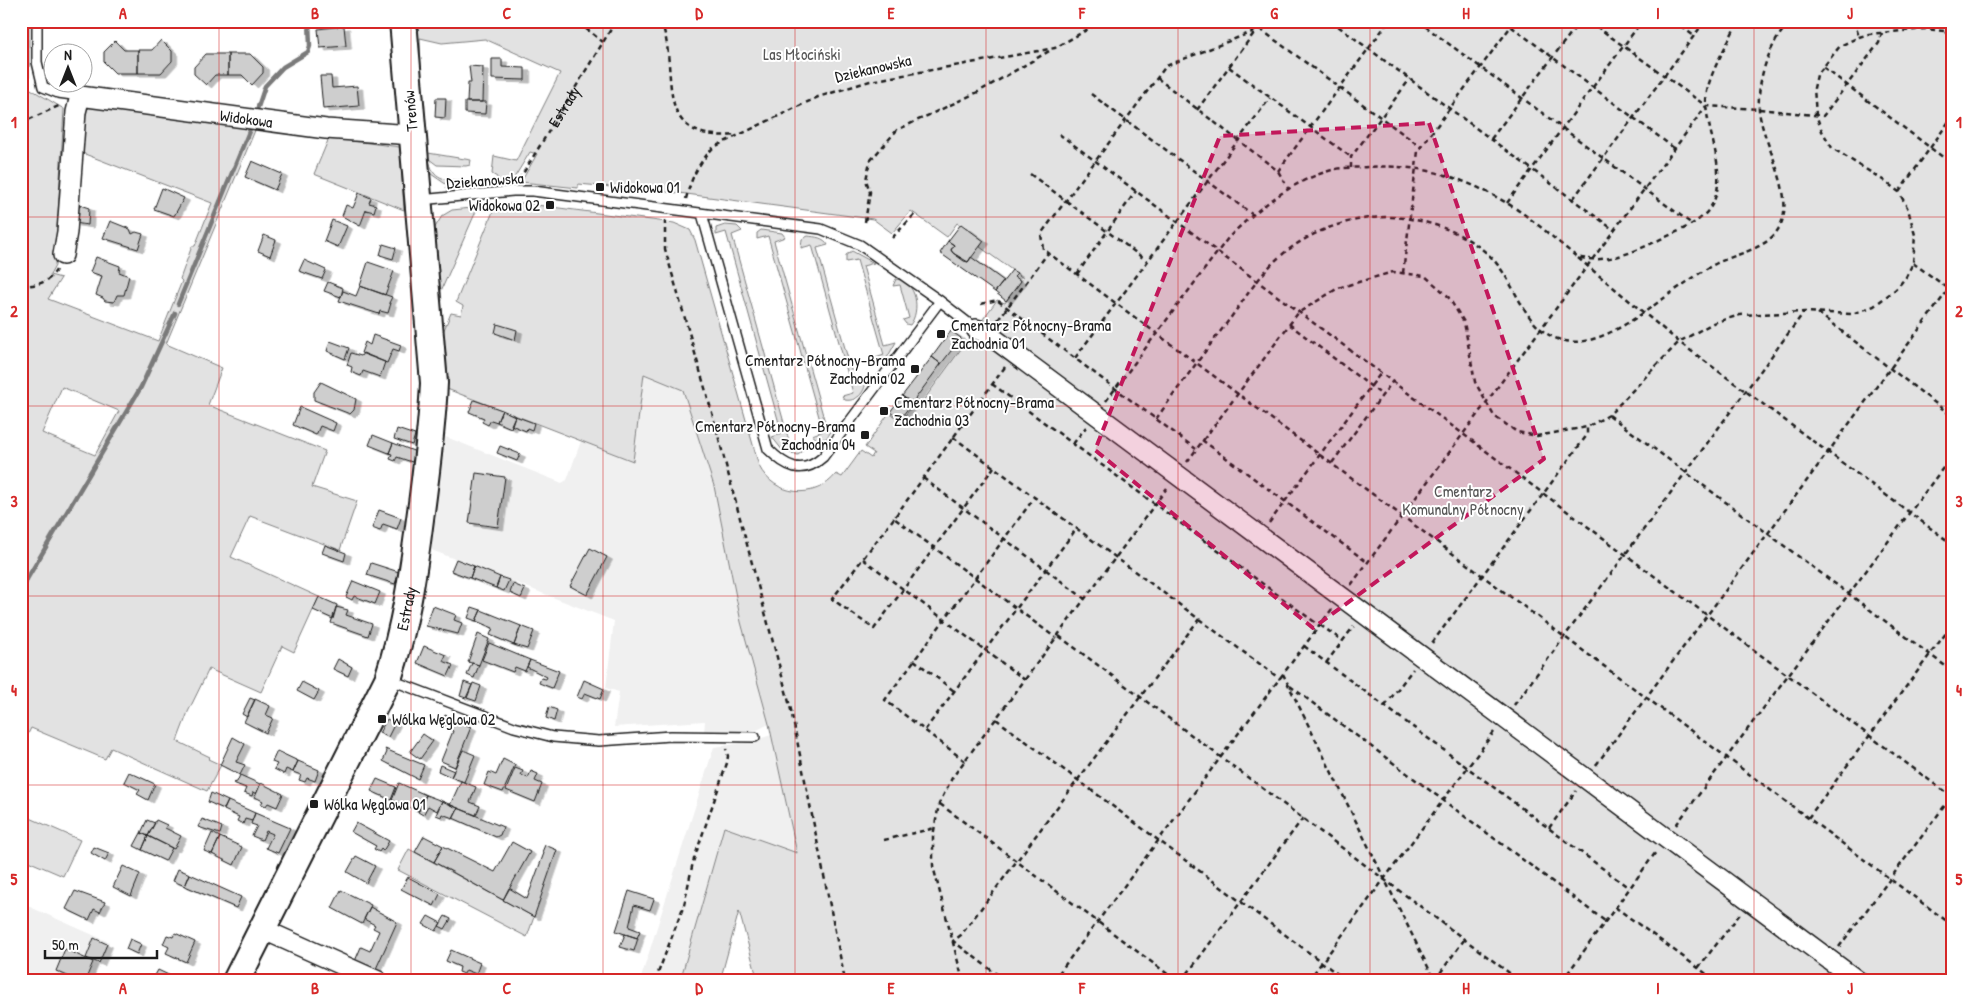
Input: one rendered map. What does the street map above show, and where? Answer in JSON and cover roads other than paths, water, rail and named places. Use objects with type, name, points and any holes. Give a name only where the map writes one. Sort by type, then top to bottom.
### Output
[{"type":"main road","name":"Trenów","points":[[403,21],[418,200]]},
{"type":"main road","name":"Estrady","points":[[236,981],[388,679],[400,642],[410,590],[432,432],[434,384],[418,200]]},
{"type":"street","name":"Widokowa","points":[[80,96],[326,129],[412,135]]},
{"type":"street","points":[[63,254],[67,232],[76,112],[80,96]]},
{"type":"street","points":[[982,332],[1177,474],[1858,981]]},
{"type":"street","points":[[262,929],[378,981]]},
{"type":"lane","points":[[37,21],[37,62],[43,87],[58,93],[80,96]]},
{"type":"lane","name":"Dziekanowska","points":[[418,200],[513,191],[821,229],[880,258],[982,332]]},
{"type":"lane","points":[[702,214],[764,440],[775,456],[793,467],[803,468],[814,465],[823,457],[940,301]]},
{"type":"lane","points":[[388,679],[514,727],[553,738],[599,741],[671,736],[755,737]]},
{"type":"waterway","points":[[258,107],[265,86],[283,67],[308,52],[310,46],[309,21]]},
{"type":"waterway","points":[[178,304],[250,129]]},
{"type":"waterway","points":[[21,589],[141,387],[175,313]]},
{"type":"place","name":"Widokowa 01","points":[[600,187]]},
{"type":"place","name":"Widokowa 02","points":[[550,205]]},
{"type":"place","name":"Cmentarz Północny-Brama Zachodnia 01","points":[[941,334]]},
{"type":"place","name":"Cmentarz Północny-Brama Zachodnia 02","points":[[915,369]]},
{"type":"place","name":"Cmentarz Północny-Brama Zachodnia 03","points":[[884,411]]},
{"type":"place","name":"Cmentarz Północny-Brama Zachodnia 04","points":[[865,435]]},
{"type":"place","name":"Wólka Węglowa 02","points":[[382,719]]},
{"type":"place","name":"Wólka Węglowa 01","points":[[314,804]]},
{"type":"park label","name":"Las Młociński","points":[[802,54]]},
{"type":"park label","name":"Cmentarz Komunalny Północny","points":[[1463,500]]}]
